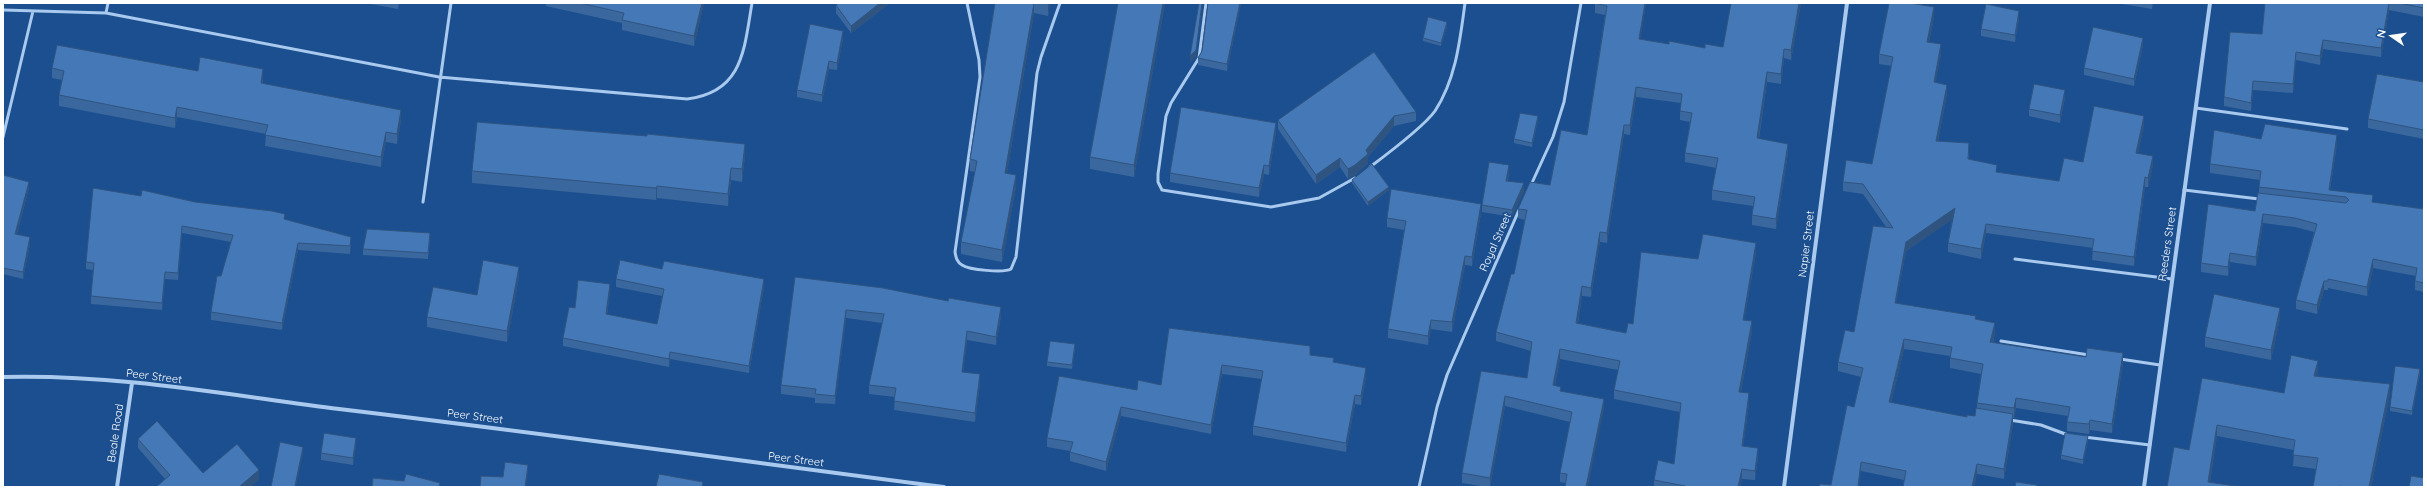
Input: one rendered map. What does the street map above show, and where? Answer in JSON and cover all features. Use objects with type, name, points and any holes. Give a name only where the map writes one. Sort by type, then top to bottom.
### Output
[{"type":"street","name":"Napier Street","points":[[1784,487],[1847,3]]},
{"type":"street","name":"Reeders Street","points":[[2144,487],[2210,3]]},
{"type":"street","name":"Peer Street","points":[[3,377],[45,376],[132,383],[525,431],[944,487]]},
{"type":"street","name":"Beale Road","points":[[117,487],[132,383]]},
{"type":"lane","points":[[106,13],[108,3]]},
{"type":"lane","points":[[423,202],[439,77],[451,3]]},
{"type":"lane","points":[[3,10],[106,13],[439,77],[687,99],[703,97],[717,91],[728,83],[738,65],[746,36],[752,3]]},
{"type":"lane","points":[[967,3],[980,60],[980,76],[955,252],[956,259],[966,267],[1002,272],[1011,269],[1016,257],[1037,73],[1060,3]]},
{"type":"lane","points":[[1206,3],[1199,58],[1171,103],[1166,116],[1158,174],[1158,182],[1162,190],[1278,206],[1319,198],[1358,177]]},
{"type":"lane","points":[[1364,172],[1434,112],[1447,87],[1459,49],[1465,3]]},
{"type":"lane","points":[[1529,190],[1553,137],[1564,102],[1581,3]]},
{"type":"lane","points":[[3,138],[34,12]]},
{"type":"lane","points":[[2196,108],[2347,129]]},
{"type":"lane","points":[[2184,190],[2261,199]]},
{"type":"lane","name":"Royal Street","points":[[1419,487],[1437,407],[1447,375],[1522,203]]},
{"type":"lane","points":[[2015,259],[2172,279]]},
{"type":"lane","points":[[2001,342],[2092,355]]},
{"type":"lane","points":[[2115,358],[2160,365]]},
{"type":"lane","points":[[2006,419],[2042,425],[2074,435]]},
{"type":"lane","points":[[2081,436],[2150,445]]},
{"type":"building","points":[[580,3],[702,3],[694,36],[622,20],[624,13]]},
{"type":"building","points":[[839,3],[880,3],[851,26],[836,5]]},
{"type":"building","points":[[995,3],[1034,3],[1005,173],[1016,175],[1002,250],[961,242],[977,161],[970,159]]},
{"type":"building","points":[[1118,3],[1163,3],[1134,165],[1090,157]]},
{"type":"building","points":[[1199,3],[1202,3],[1196,50],[1190,56]]},
{"type":"building","points":[[1208,3],[1240,3],[1227,64],[1198,58],[1202,51]]},
{"type":"building","points":[[1595,3],[1645,3],[1639,39],[1669,44],[1669,41],[1705,48],[1705,44],[1723,47],[1731,3],[1799,3],[1791,50],[1784,49],[1781,74],[1767,72],[1757,138],[1788,144],[1776,219],[1752,215],[1755,197],[1712,190],[1718,158],[1685,153],[1692,113],[1680,111],[1682,94],[1636,87],[1630,125],[1624,125],[1607,233],[1600,232],[1591,288],[1582,286],[1576,323],[1626,333],[1628,323],[1633,324],[1641,252],[1698,259],[1703,234],[1756,243],[1743,320],[1752,321],[1739,392],[1749,393],[1742,446],[1758,448],[1755,471],[1742,469],[1738,487],[1685,487],[1654,480],[1658,460],[1674,464],[1681,403],[1614,390],[1620,361],[1560,349],[1553,385],[1561,387],[1560,391],[1604,399],[1586,487],[1565,487],[1567,474],[1560,473],[1572,412],[1505,396],[1490,478],[1462,473],[1481,371],[1527,378],[1532,342],[1496,332],[1511,274],[1514,274],[1527,210],[1518,209],[1530,182],[1550,185],[1561,130],[1587,135],[1607,6]]},
{"type":"building","points":[[1889,3],[1910,3],[1934,7],[1927,42],[1941,44],[1934,82],[1947,85],[1936,141],[1969,143],[1968,159],[1997,165],[1996,172],[2059,181],[2064,158],[2083,162],[2094,106],[2144,116],[2136,153],[2153,156],[2148,178],[2145,177],[2134,257],[2092,251],[2094,239],[1986,224],[1981,249],[1948,243],[1955,208],[1906,242],[1895,303],[1976,316],[1975,319],[1995,323],[1990,342],[2086,357],[2087,348],[2123,353],[2112,424],[2090,420],[2089,424],[2067,422],[2070,407],[2016,398],[2014,408],[1977,403],[1983,364],[1950,358],[1952,347],[1904,339],[1889,402],[1967,417],[1967,415],[1975,416],[1976,408],[2013,414],[2004,469],[1977,464],[1972,487],[1903,487],[1906,471],[1861,462],[1858,487],[1819,487],[1820,484],[1831,485],[1847,405],[1854,407],[1863,368],[1838,362],[1845,330],[1854,332],[1873,226],[1893,228],[1863,184],[1843,182],[1846,160],[1872,164],[1893,57],[1879,54]]},
{"type":"building","points":[[2265,3],[2389,3],[2381,48],[2323,40],[2320,56],[2296,52],[2293,84],[2253,81],[2251,103],[2224,97],[2230,32],[2262,34]]},
{"type":"building","points":[[2399,3],[2424,3],[2424,8]]},
{"type":"building","points":[[1986,4],[2019,11],[2015,35],[1981,29]]},
{"type":"building","points":[[1428,17],[1447,22],[1441,43],[1423,38]]},
{"type":"building","points":[[810,24],[843,31],[837,63],[829,61],[822,95],[797,90]]},
{"type":"building","points":[[2093,27],[2143,38],[2134,79],[2084,68]]},
{"type":"building","points":[[57,45],[198,71],[200,57],[263,69],[261,83],[401,110],[397,134],[386,132],[381,157],[265,135],[268,125],[177,107],[175,118],[59,95],[64,71],[52,68]]},
{"type":"building","points":[[1374,52],[1416,112],[1394,116],[1366,150],[1368,154],[1355,165],[1348,169],[1340,158],[1316,175],[1278,120]]},
{"type":"building","points":[[2377,74],[2424,82],[2424,130],[2368,119]]},
{"type":"building","points":[[2034,84],[2065,90],[2060,115],[2029,109]]},
{"type":"building","points":[[1181,107],[1276,123],[1269,166],[1264,165],[1259,188],[1170,173]]},
{"type":"building","points":[[1520,113],[1538,116],[1532,143],[1514,139]]},
{"type":"building","points":[[477,122],[647,136],[647,134],[745,144],[742,169],[731,168],[728,194],[657,186],[656,188],[472,171]]},
{"type":"building","points":[[2265,124],[2337,135],[2329,190],[2373,195],[2372,202],[2424,209],[2424,283],[2415,281],[2417,268],[2373,259],[2367,287],[2328,279],[2328,281],[2324,281],[2317,305],[2296,300],[2317,224],[2295,218],[2263,214],[2256,257],[2230,253],[2228,267],[2201,263],[2208,204],[2255,211],[2258,193],[2346,203],[2349,200],[2346,197],[2259,187],[2261,171],[2210,164],[2214,130],[2261,139]]},
{"type":"building","points":[[1489,162],[1509,165],[1506,181],[1524,183],[1512,210],[1482,205]]},
{"type":"building","points":[[1372,164],[1389,187],[1368,202],[1352,180]]},
{"type":"building","points":[[3,175],[29,182],[15,234],[30,237],[23,272],[3,268]]},
{"type":"building","points":[[93,188],[141,196],[142,190],[195,202],[272,211],[285,214],[284,219],[351,237],[350,246],[298,243],[282,323],[211,312],[217,276],[221,276],[233,235],[182,226],[178,273],[165,272],[162,303],[91,296],[94,263],[86,262]]},
{"type":"building","points":[[1391,189],[1481,204],[1472,257],[1465,256],[1452,322],[1431,320],[1428,336],[1388,329],[1406,221],[1387,218]]},
{"type":"building","points":[[367,229],[430,233],[428,253],[363,249]]},
{"type":"building","points":[[483,260],[519,267],[507,331],[427,317],[433,287],[477,295]]},
{"type":"building","points":[[620,260],[662,269],[664,261],[764,279],[749,366],[670,352],[669,359],[563,338],[569,307],[575,308],[578,280],[610,284],[606,314],[657,324],[664,289],[616,279]]},
{"type":"building","points":[[795,277],[883,288],[948,301],[949,298],[1001,307],[996,337],[967,331],[962,372],[980,374],[975,413],[894,401],[896,388],[869,385],[884,314],[846,310],[835,396],[815,394],[816,389],[781,385]]},
{"type":"building","points":[[2214,294],[2280,308],[2271,350],[2205,337]]},
{"type":"building","points":[[1169,328],[1310,346],[1310,355],[1334,358],[1333,362],[1366,368],[1361,396],[1355,395],[1346,443],[1253,426],[1263,371],[1222,365],[1211,425],[1121,407],[1106,462],[1070,452],[1073,442],[1047,438],[1059,376],[1137,390],[1138,380],[1161,385]]},
{"type":"building","points":[[1050,341],[1075,344],[1072,365],[1047,362]]},
{"type":"building","points":[[2291,355],[2318,361],[2314,376],[2390,384],[2369,487],[2313,487],[2318,458],[2293,455],[2295,440],[2217,425],[2208,482],[2242,487],[2167,487],[2174,447],[2189,450],[2202,378],[2284,393]]},
{"type":"building","points":[[2395,366],[2420,369],[2412,411],[2390,407]]},
{"type":"building","points":[[157,421],[203,473],[237,444],[259,470],[239,487],[156,487],[170,475],[138,439]]},
{"type":"building","points":[[324,433],[356,438],[353,458],[321,453]]},
{"type":"building","points":[[2065,433],[2088,436],[2083,460],[2061,455]]},
{"type":"building","points":[[280,442],[303,447],[295,486],[299,487],[271,487]]},
{"type":"building","points":[[505,462],[528,465],[525,487],[480,487],[481,476],[503,477]]},
{"type":"building","points":[[406,474],[440,483],[439,487],[372,487],[373,478],[404,481]]},
{"type":"building","points":[[659,474],[703,482],[702,487],[656,487]]},
{"type":"building","points":[[2411,476],[2424,478],[2424,487],[2409,487]]},
{"type":"building","points":[[2016,482],[2037,485],[2037,487],[2015,487]]}]
